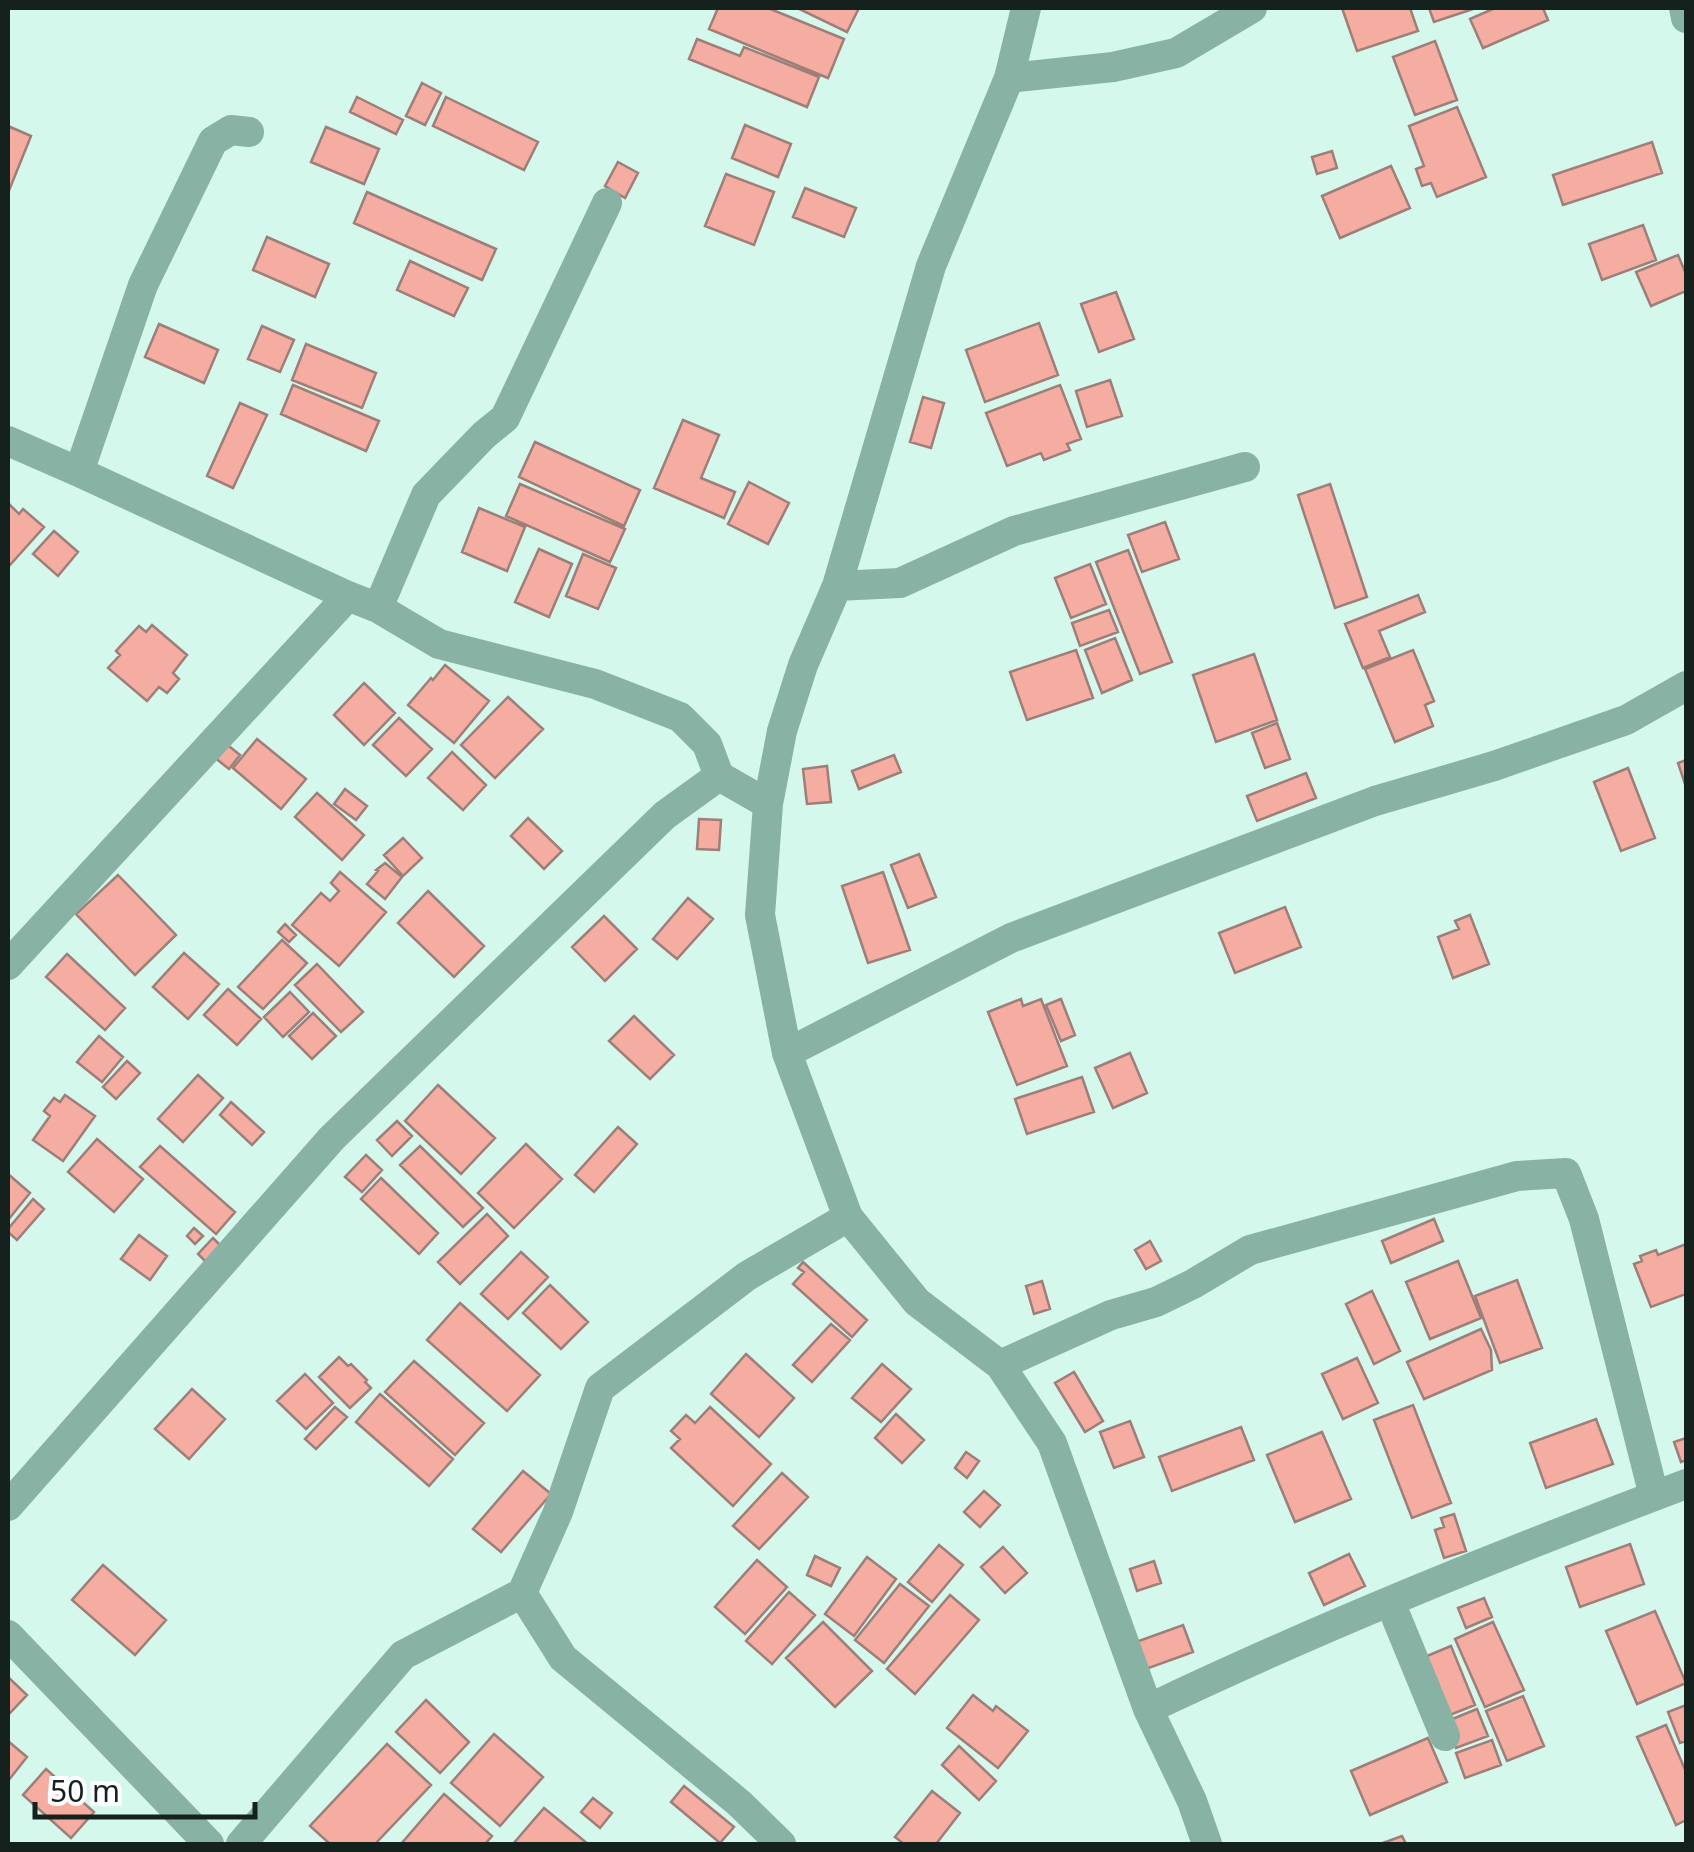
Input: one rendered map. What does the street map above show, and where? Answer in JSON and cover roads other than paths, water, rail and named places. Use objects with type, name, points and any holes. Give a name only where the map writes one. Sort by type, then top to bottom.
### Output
[{"type":"street","points":[[1026,8],[1009,78],[931,266],[838,586],[803,664],[782,731],[768,804],[760,914],[787,1053],[848,1218],[917,1302],[1000,1365],[1052,1444],[1148,1709],[1192,1801],[1207,1844]]},
{"type":"street","points":[[1009,78],[1112,67],[1176,52],[1252,8]]},
{"type":"street","points":[[1684,8],[1686,18]]},
{"type":"street","points":[[79,472],[143,285],[214,141],[230,130],[249,132]]},
{"type":"street","points":[[378,608],[426,495],[505,418],[607,203]]},
{"type":"street","points":[[8,441],[378,608],[439,644],[595,684],[680,717],[707,744],[719,776],[768,804]]},
{"type":"street","points":[[838,586],[900,583],[1014,530],[1245,467]]},
{"type":"street","points":[[8,965],[348,596]]},
{"type":"street","points":[[787,1053],[1011,938],[1375,801],[1494,766],[1626,720],[1686,686]]},
{"type":"street","points":[[8,1506],[332,1138],[665,815],[719,776]]},
{"type":"street","points":[[1000,1365],[1111,1315],[1156,1302],[1250,1250],[1517,1176],[1566,1173],[1584,1220],[1654,1496]]},
{"type":"street","points":[[240,1844],[403,1655],[522,1593],[558,1512],[600,1388],[747,1276],[848,1218]]},
{"type":"street","points":[[1148,1709],[1249,1660],[1549,1535],[1686,1484]]},
{"type":"street","points":[[522,1593],[564,1658],[740,1803],[781,1844]]},
{"type":"street","points":[[1390,1602],[1445,1736]]},
{"type":"street","points":[[8,1635],[209,1844]]}]
